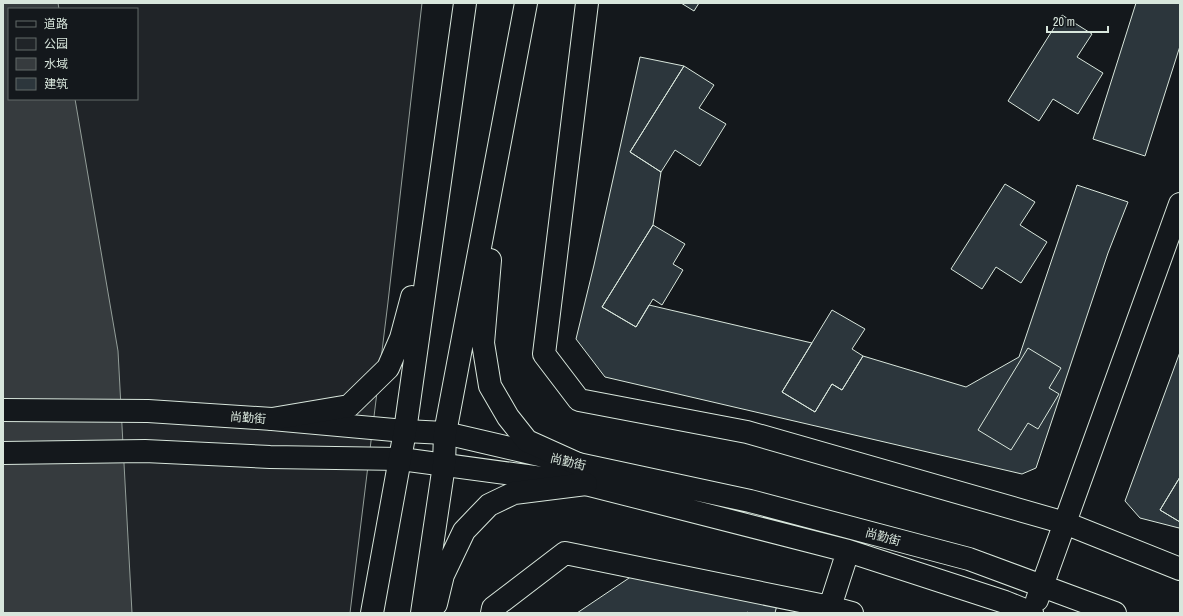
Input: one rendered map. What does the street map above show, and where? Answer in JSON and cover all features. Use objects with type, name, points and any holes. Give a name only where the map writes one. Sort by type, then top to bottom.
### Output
[{"type":"street","points":[[372,613],[401,459],[465,3]]},
{"type":"street","points":[[422,613],[444,465],[446,433],[526,3]]},
{"type":"street","points":[[587,3],[544,354],[579,400],[747,432],[1065,523],[1180,569]]},
{"type":"street","points":[[272,419],[348,406],[388,368],[401,338],[416,285],[448,127]]},
{"type":"street","points":[[501,133],[483,343],[490,386],[508,417],[527,441],[582,474]]},
{"type":"street","points":[[1032,613],[1180,204]]},
{"type":"street","name":"尚勤街","points":[[3,410],[148,411],[446,433],[848,551],[1005,602],[1032,613]]},
{"type":"street","name":"尚勤街","points":[[3,453],[145,451],[270,457],[401,459],[444,465],[582,474],[750,501],[968,559],[1115,613]]},
{"type":"street","points":[[434,613],[443,574],[464,531],[489,506],[514,493],[582,474]]},
{"type":"street","points":[[829,610],[848,551]]},
{"type":"street","points":[[492,613],[493,608],[566,553],[829,610],[852,613]]},
{"type":"green space","points":[[3,3],[422,3],[388,302],[350,613],[3,613]]},
{"type":"water","points":[[3,3],[58,3],[59,8],[8,8],[8,100],[75,100],[118,351],[132,613],[3,613]]},
{"type":"building","points":[[681,3],[699,3],[694,11]]},
{"type":"building","points":[[1136,3],[1180,3],[1180,46],[1145,156],[1093,139]]},
{"type":"building","points":[[1062,15],[1092,34],[1077,57],[1103,73],[1078,114],[1053,99],[1039,121],[1008,101]]},
{"type":"building","points":[[640,57],[684,66],[630,152],[661,172],[653,225],[602,307],[636,327],[649,305],[812,343],[782,392],[815,412],[832,384],[842,390],[863,356],[966,387],[1019,357],[1077,185],[1128,202],[1108,253],[1036,468],[1022,474],[605,377],[576,339]]},
{"type":"building","points":[[684,66],[714,85],[699,108],[726,124],[700,166],[675,150],[661,172],[630,152]]},
{"type":"building","points":[[1005,184],[1035,202],[1020,225],[1047,242],[1021,283],[996,267],[982,289],[951,269]]},
{"type":"building","points":[[653,225],[685,244],[673,264],[683,270],[662,305],[653,299],[636,327],[602,307]]},
{"type":"building","points":[[832,310],[865,329],[852,349],[863,356],[842,390],[832,384],[815,412],[782,392]]},
{"type":"building","points":[[1028,348],[1061,368],[1049,388],[1059,394],[1038,429],[1028,423],[1011,450],[978,430]]},
{"type":"building","points":[[1180,352],[1180,477],[1160,510],[1180,522],[1179,528],[1140,518],[1125,501]]},
{"type":"building","points":[[1180,477],[1180,522],[1160,510]]},
{"type":"building","points":[[635,574],[778,601],[775,613],[577,613]]}]
